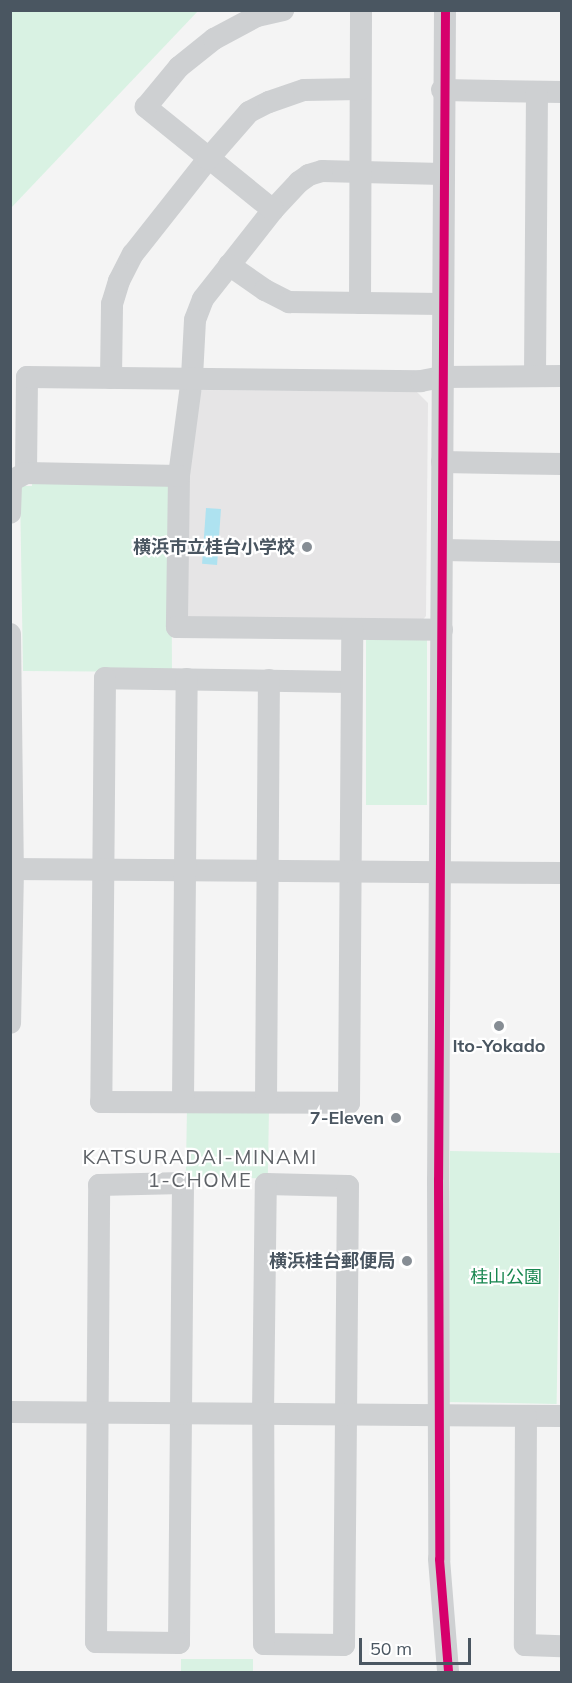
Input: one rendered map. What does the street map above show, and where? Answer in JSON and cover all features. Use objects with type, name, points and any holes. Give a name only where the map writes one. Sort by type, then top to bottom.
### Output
[{"type":"street","points":[[273,210],[146,107],[179,67],[241,18],[283,10]]},
{"type":"street","points":[[360,303],[361,10]]},
{"type":"street","points":[[444,10],[441,174],[443,550],[438,1415],[439,1559],[448,1672]]},
{"type":"street","points":[[111,378],[112,304],[119,281],[134,254],[208,159],[249,112],[269,102],[304,90],[360,89]]},
{"type":"street","points":[[442,90],[561,92]]},
{"type":"street","points":[[535,376],[537,92]]},
{"type":"street","points":[[441,174],[322,171],[309,175],[299,182],[273,210],[203,299],[195,320],[192,378],[179,476],[177,627],[442,630]]},
{"type":"street","points":[[229,265],[265,291],[289,302],[441,304]]},
{"type":"street","points":[[26,473],[27,377],[421,381],[442,377],[561,376]]},
{"type":"street","points":[[442,462],[561,464]]},
{"type":"street","points":[[10,513],[11,481],[26,473],[179,476]]},
{"type":"street","points":[[443,550],[561,552]]},
{"type":"street","points":[[350,682],[105,678],[101,1102],[349,1103],[352,630]]},
{"type":"street","points":[[10,634],[12,869],[10,1023]]},
{"type":"street","points":[[183,1101],[187,680]]},
{"type":"street","points":[[266,1101],[269,681]]},
{"type":"street","points":[[12,869],[561,873]]},
{"type":"street","points":[[183,1183],[181,1413],[179,1643],[96,1642],[99,1185],[183,1183]]},
{"type":"street","points":[[266,1184],[348,1186],[346,1414],[344,1645],[264,1644],[263,1414],[266,1184]]},
{"type":"street","points":[[10,1412],[561,1416]]},
{"type":"street","points":[[526,1416],[525,1645],[561,1646]]},
{"type":"shaded area","name":"横浜市立桂台小学校","points":[[202,390],[417,392],[428,403],[426,616],[421,622],[191,620],[186,616],[187,478],[197,394]]},
{"type":"green space","points":[[10,11],[198,11],[11,208]]},
{"type":"green space","points":[[32,481],[167,483],[171,488],[172,672],[23,671],[20,489],[22,486],[32,486]]},
{"type":"green space","points":[[366,640],[427,640],[427,805],[366,805]]},
{"type":"green space","points":[[187,1108],[269,1109],[268,1178],[186,1177]]},
{"type":"green space","name":"桂山公園","points":[[450,1151],[561,1153],[557,1404],[446,1402]]},
{"type":"green space","points":[[181,1659],[253,1659],[253,1672],[181,1672]]},
{"type":"water","points":[[206,508],[221,509],[217,565],[202,564]]},
{"type":"cycle path","points":[[445,10],[438,1179],[439,1559],[448,1672]]},
{"type":"place","name":"横浜市立桂台小学校","points":[[307,547]]},
{"type":"place","name":"Ito-Yokado","points":[[499,1026]]},
{"type":"place","name":"7-Eleven","points":[[396,1118]]},
{"type":"place","name":"横浜桂台郵便局","points":[[407,1261]]},
{"type":"district","name":"KATSURADAI-MINAMI 1-CHOME","points":[[200,1168]]}]
